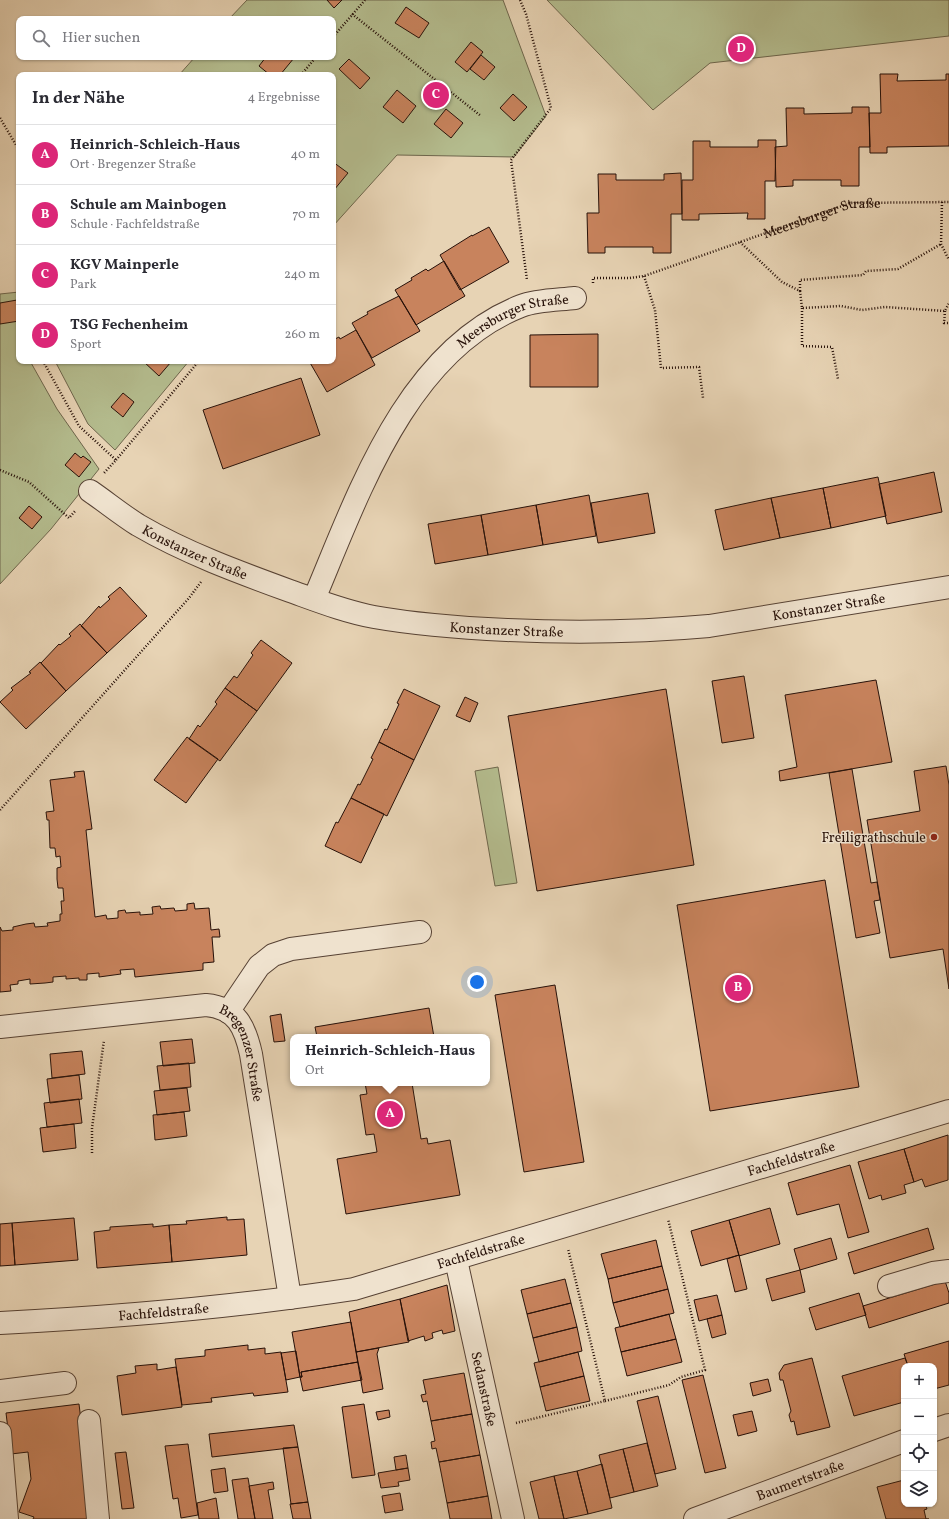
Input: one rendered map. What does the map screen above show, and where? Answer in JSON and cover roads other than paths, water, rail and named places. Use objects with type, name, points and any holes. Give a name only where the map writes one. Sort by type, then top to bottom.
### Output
[{"type":"street","name":"Meersburger Straße","points":[[314,599],[379,452],[399,415],[418,389],[450,351],[460,342],[491,321],[522,305],[575,298]]},
{"type":"street","name":"Konstanzer Straße","points":[[90,491],[138,525],[216,563],[352,612],[412,623],[459,628],[531,631],[626,632],[709,626],[949,587]]},
{"type":"street","points":[[228,1012],[259,966],[273,955],[291,949],[420,932]]},
{"type":"street","name":"Bregenzer Straße","points":[[0,1027],[206,1006],[216,1006],[237,1018],[244,1028],[251,1054],[290,1298]]},
{"type":"street","name":"Fachfeldstraße","points":[[0,1323],[151,1314],[354,1289],[456,1260],[949,1111]]},
{"type":"street","name":"Sedanstraße","points":[[456,1260],[513,1519]]},
{"type":"street","points":[[889,1286],[933,1273],[949,1271]]},
{"type":"street","points":[[0,1391],[65,1383]]},
{"type":"street","points":[[89,1421],[98,1519]]},
{"type":"street","points":[[937,1429],[949,1425]]},
{"type":"street","points":[[0,1433],[8,1519]]},
{"type":"street","name":"Baumertstraße","points":[[695,1519],[901,1442]]},
{"type":"place","name":"TSG Fechenheim","points":[[741,49]]},
{"type":"place","name":"KGV Mainperle","points":[[436,95]]},
{"type":"place","name":"Freiligrathschule","points":[[934,837]]},
{"type":"place","name":"Schule am Mainbogen","points":[[738,988]]},
{"type":"place","name":"Heinrich-Schleich-Haus","points":[[390,1114]]}]
